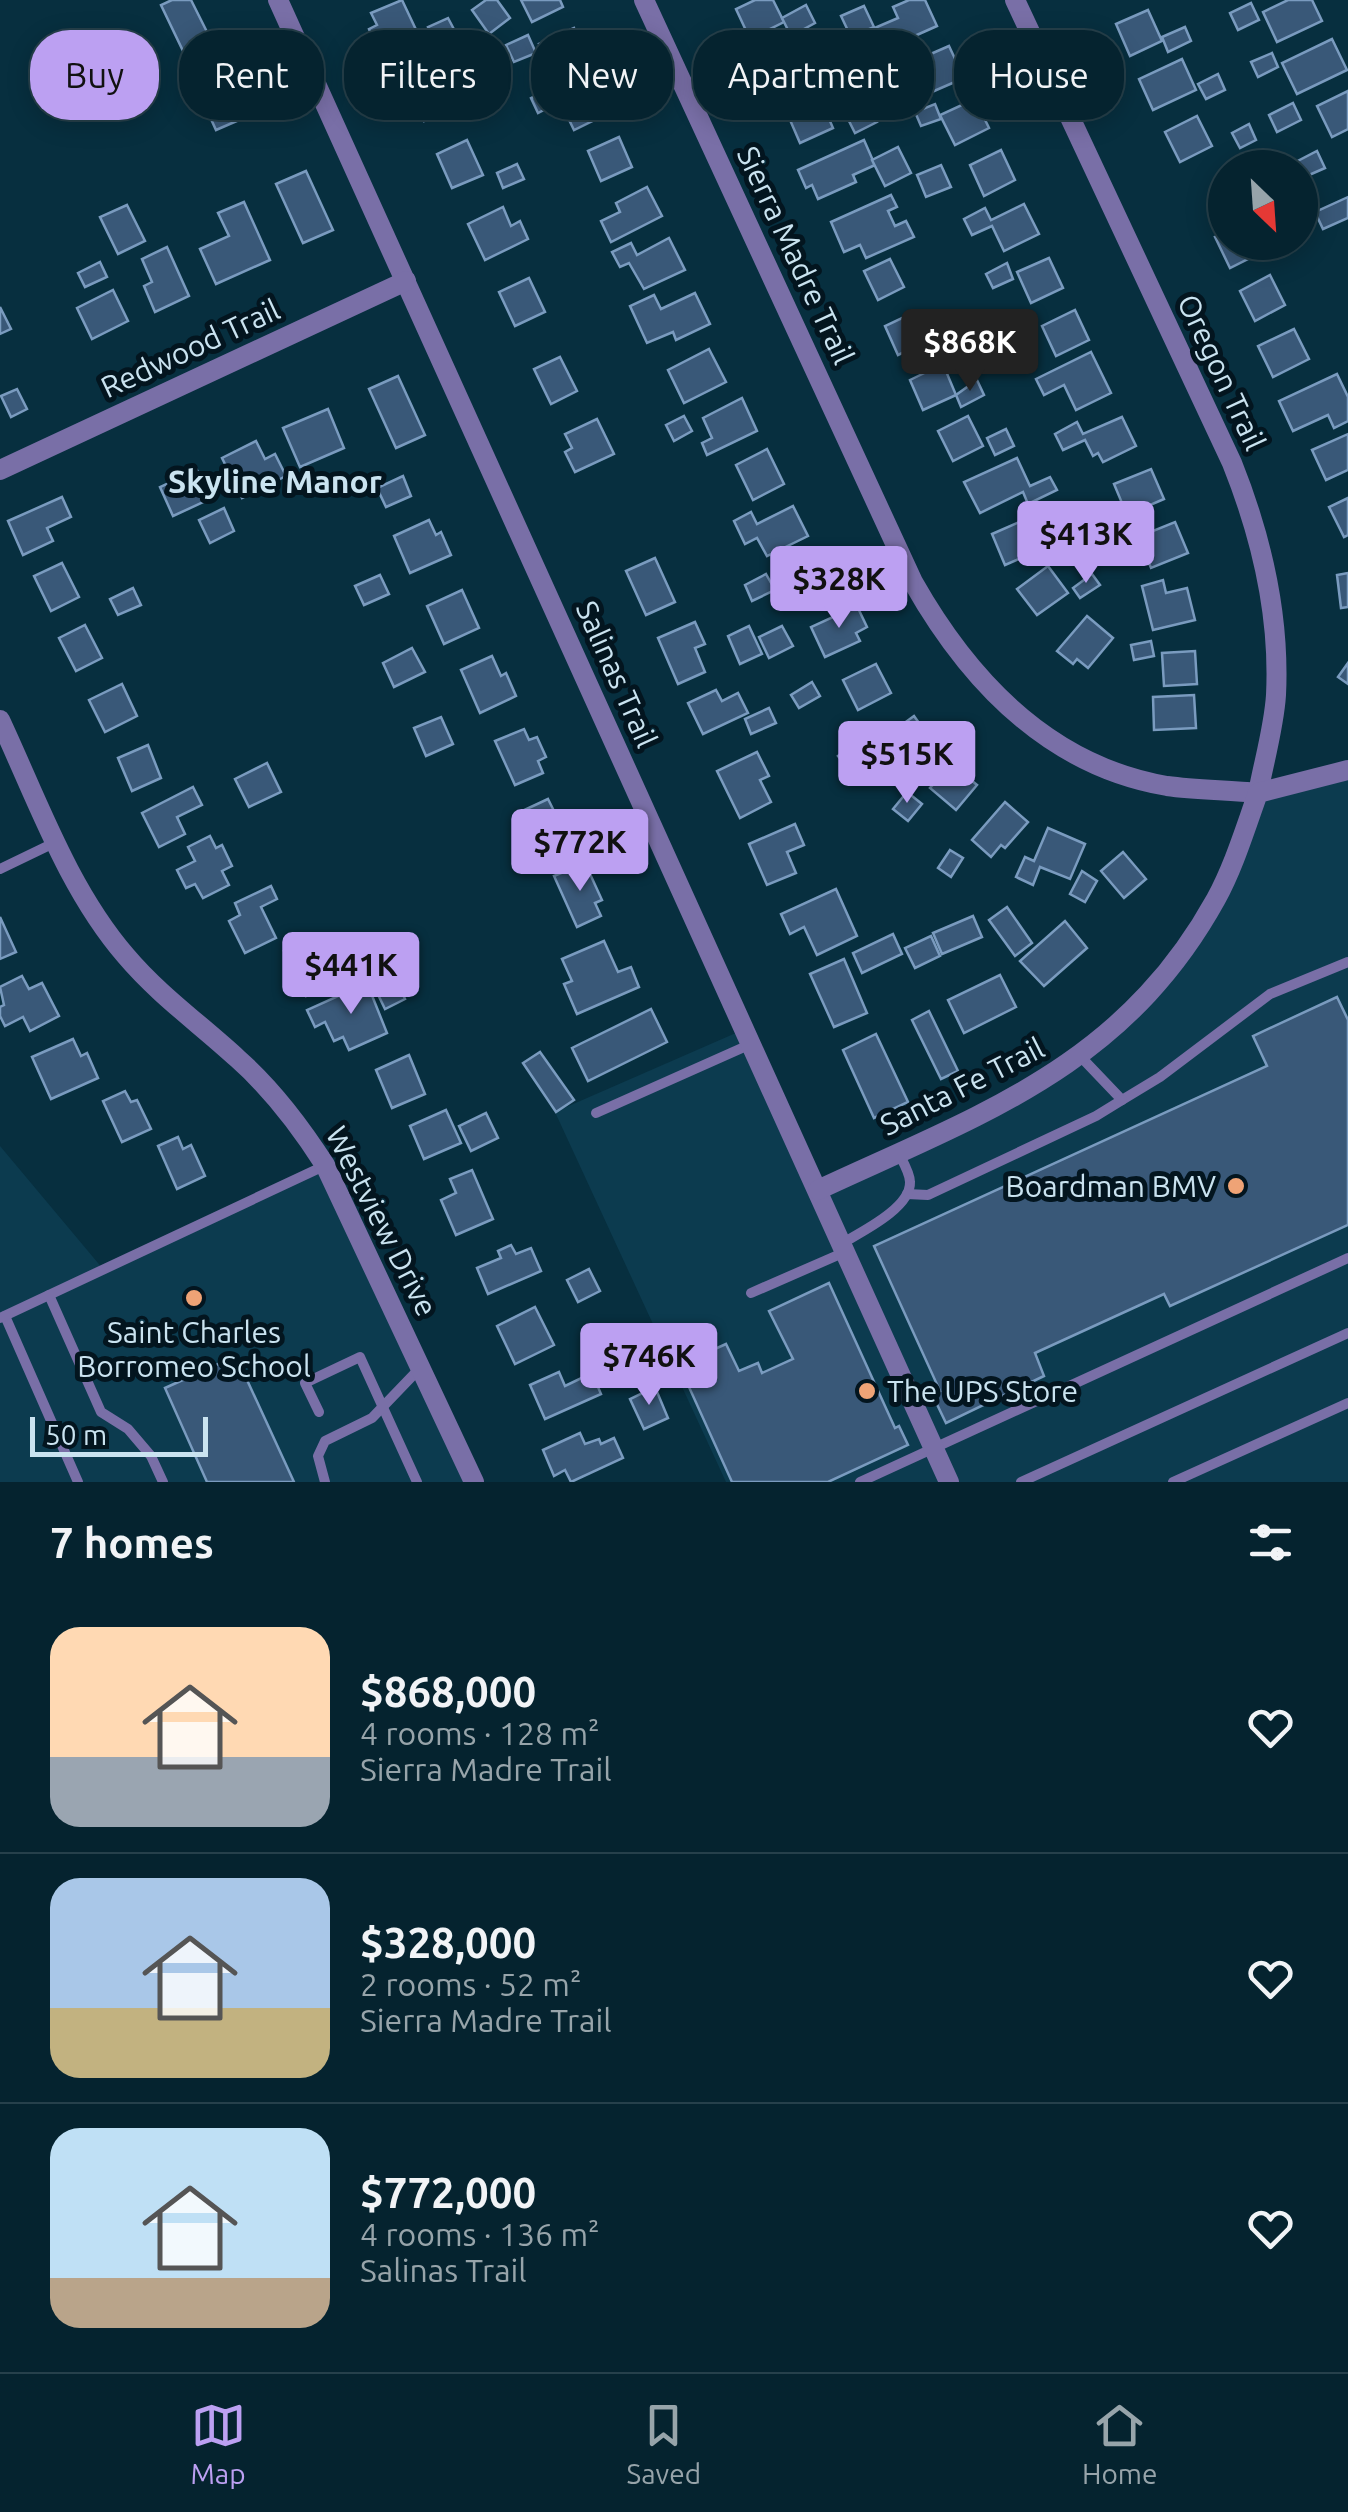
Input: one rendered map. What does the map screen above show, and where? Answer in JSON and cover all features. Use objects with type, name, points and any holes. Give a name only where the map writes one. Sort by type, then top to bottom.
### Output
[{"type":"street","name":"Salinas Trail","points":[[278,0],[949,1482]]},
{"type":"street","name":"Sierra Madre Trail","points":[[644,0],[913,582],[959,655],[1018,718],[1090,761],[1166,786],[1258,793]]},
{"type":"street","name":"Oregon Trail","points":[[1016,0],[1232,463],[1258,534],[1273,609],[1276,698],[1258,793]]},
{"type":"street","name":"Redwood Trail","points":[[0,470],[406,282]]},
{"type":"street","name":"Westview Drive","points":[[0,720],[56,842],[96,916],[123,953],[167,1000],[269,1088],[325,1165],[474,1482]]},
{"type":"street","points":[[1258,793],[1348,770]]},
{"type":"street","name":"Santa Fe Trail","points":[[818,1190],[1019,1096],[1080,1056],[1138,1006],[1203,922],[1232,866],[1258,793]]},
{"type":"lane","points":[[0,869],[56,842]]},
{"type":"lane","points":[[907,1194],[928,1195],[1096,1116],[1160,1076],[1270,994],[1348,962]]},
{"type":"lane","points":[[596,1112],[752,1044]]},
{"type":"lane","points":[[1080,1056],[1122,1100]]},
{"type":"lane","points":[[751,1293],[843,1248],[896,1209],[907,1194],[910,1181],[898,1152]]},
{"type":"lane","points":[[78,1482],[2,1317],[325,1165]]},
{"type":"lane","points":[[860,1482],[1348,1258]]},
{"type":"lane","points":[[49,1295],[102,1412],[128,1428],[151,1456],[163,1482]]},
{"type":"lane","points":[[1020,1482],[1348,1333]]},
{"type":"lane","points":[[318,1412],[305,1383],[360,1357],[418,1482]]},
{"type":"lane","points":[[325,1482],[318,1456],[326,1441],[372,1418],[421,1367]]},
{"type":"lane","points":[[1174,1482],[1348,1403]]},
{"type":"shaded area","points":[[1348,770],[1348,1482],[726,1482],[555,1112],[745,1029],[817,1189],[1070,1064],[1203,922],[1258,793]]},
{"type":"shaded area","name":"Saint Charles Borromeo School","points":[[0,1146],[103,1269],[325,1165],[474,1482],[0,1482]]},
{"type":"building","points":[[172,0],[191,0],[206,30],[179,30],[179,43],[161,5]]},
{"type":"building","points":[[402,0],[416,30],[369,30],[377,25],[371,13]]},
{"type":"building","points":[[486,0],[497,0],[510,18],[494,30],[486,30],[472,10]]},
{"type":"building","points":[[521,0],[560,0],[563,7],[532,22]]},
{"type":"building","points":[[755,0],[773,0],[784,22],[768,30],[746,30],[736,9]]},
{"type":"building","points":[[909,0],[925,0],[937,26],[928,30],[870,30],[898,18],[893,7]]},
{"type":"building","points":[[1288,0],[1312,0],[1322,21],[1277,42],[1263,12]]},
{"type":"building","points":[[1251,3],[1259,20],[1238,30],[1230,13]]},
{"type":"building","points":[[806,5],[815,23],[802,30],[788,30],[782,18]]},
{"type":"building","points":[[864,6],[874,27],[848,30],[841,16]]},
{"type":"building","points":[[1148,10],[1162,41],[1130,56],[1124,30],[1119,30],[1116,24]]},
{"type":"building","points":[[448,18],[454,30],[430,30],[428,27]]},
{"type":"building","points":[[1185,27],[1191,41],[1168,52],[1162,37]]},
{"type":"building","points":[[528,35],[531,55],[514,62],[511,43]]},
{"type":"building","points":[[1332,39],[1347,70],[1297,94],[1282,63]]},
{"type":"building","points":[[949,46],[954,57],[954,82],[934,91],[934,53]]},
{"type":"building","points":[[1272,53],[1278,67],[1258,77],[1251,62]]},
{"type":"building","points":[[1182,59],[1196,90],[1153,110],[1139,79]]},
{"type":"building","points":[[1218,74],[1225,90],[1206,99],[1198,84]]},
{"type":"building","points":[[1348,91],[1348,129],[1332,137],[1317,106]]},
{"type":"building","points":[[1293,103],[1301,120],[1277,132],[1269,115]]},
{"type":"building","points":[[934,104],[941,119],[921,126],[918,120],[934,120]]},
{"type":"building","points":[[954,109],[954,120],[985,120],[989,128],[955,145],[940,115]]},
{"type":"building","points":[[1197,116],[1212,146],[1180,162],[1165,132]]},
{"type":"building","points":[[211,120],[239,120],[216,130]]},
{"type":"building","points":[[569,120],[595,120],[574,130]]},
{"type":"building","points":[[790,120],[830,120],[833,128],[800,143]]},
{"type":"building","points":[[848,120],[876,120],[877,122],[855,133]]},
{"type":"building","points":[[1249,124],[1256,140],[1240,148],[1232,133]]},
{"type":"building","points":[[619,137],[632,167],[601,181],[588,151]]},
{"type":"building","points":[[467,140],[483,175],[452,188],[437,154]]},
{"type":"building","points":[[864,140],[875,165],[853,175],[856,182],[818,199],[812,185],[806,188],[798,170]]},
{"type":"building","points":[[898,147],[911,173],[885,186],[872,160]]},
{"type":"building","points":[[1001,150],[1015,180],[984,196],[970,165]]},
{"type":"building","points":[[1318,153],[1325,168],[1318,171]]},
{"type":"building","points":[[517,164],[524,179],[503,188],[497,173]]},
{"type":"building","points":[[941,165],[951,187],[926,197],[917,175]]},
{"type":"building","points":[[306,171],[333,230],[303,243],[276,184]]},
{"type":"building","points":[[647,187],[662,216],[611,242],[601,221],[620,212],[616,203]]},
{"type":"building","points":[[891,195],[897,207],[888,211],[895,226],[906,221],[914,237],[866,258],[860,245],[844,252],[831,222]]},
{"type":"building","points":[[1348,197],[1348,218],[1323,229],[1318,211]]},
{"type":"building","points":[[244,202],[270,260],[216,284],[200,249],[229,236],[218,213]]},
{"type":"building","points":[[1024,204],[1039,234],[1004,251],[992,226],[972,235],[964,219],[985,208],[991,220]]},
{"type":"building","points":[[127,205],[145,241],[118,254],[100,217]]},
{"type":"building","points":[[503,207],[511,226],[520,221],[528,239],[485,260],[468,224]]},
{"type":"building","points":[[669,238],[685,270],[644,289],[629,263],[620,267],[612,252],[631,243],[637,255]]},
{"type":"building","points":[[167,247],[189,296],[155,312],[144,286],[152,282],[142,259]]},
{"type":"building","points":[[1049,258],[1063,288],[1031,303],[1017,272]]},
{"type":"building","points":[[890,259],[904,287],[878,300],[864,271]]},
{"type":"building","points":[[1226,260],[1246,260],[1230,268]]},
{"type":"building","points":[[100,262],[107,277],[85,287],[78,273]]},
{"type":"building","points":[[1007,263],[1013,279],[993,288],[986,274]]},
{"type":"building","points":[[1270,275],[1285,305],[1255,321],[1240,291]]},
{"type":"building","points":[[529,278],[545,312],[515,326],[499,292]]},
{"type":"building","points":[[113,290],[128,321],[92,339],[77,308]]},
{"type":"building","points":[[695,293],[710,324],[676,340],[673,332],[647,343],[630,306],[654,295],[661,309]]},
{"type":"building","points":[[0,307],[11,329],[0,334]]},
{"type":"building","points":[[1075,310],[1089,340],[1056,356],[1042,326]]},
{"type":"building","points":[[917,311],[930,340],[898,355],[885,326]]},
{"type":"building","points":[[1029,314],[1036,326],[1018,335],[1013,322]]},
{"type":"building","points":[[957,324],[966,342],[948,350],[940,331]]},
{"type":"building","points":[[1294,329],[1309,359],[1273,377],[1258,346]]},
{"type":"building","points":[[709,349],[726,382],[684,403],[668,370]]},
{"type":"building","points":[[1091,352],[1111,393],[1076,410],[1064,385],[1044,395],[1036,379]]},
{"type":"building","points":[[560,357],[577,391],[551,404],[534,369]]},
{"type":"building","points":[[943,364],[956,395],[923,410],[910,380]]},
{"type":"building","points":[[1337,374],[1348,397],[1348,421],[1334,428],[1328,415],[1293,431],[1279,401]]},
{"type":"building","points":[[398,376],[425,435],[396,448],[369,389]]},
{"type":"building","points":[[977,380],[984,395],[961,407],[956,395]]},
{"type":"building","points":[[17,389],[27,409],[11,417],[1,396]]},
{"type":"building","points":[[742,398],[757,431],[707,455],[702,443],[712,438],[703,418]]},
{"type":"building","points":[[328,409],[344,448],[300,467],[283,428]]},
{"type":"building","points":[[684,416],[692,431],[674,441],[666,425]]},
{"type":"building","points":[[968,416],[983,446],[953,461],[938,431]]},
{"type":"building","points":[[1122,417],[1136,446],[1103,462],[1098,453],[1093,456],[1085,440],[1063,450],[1055,434],[1077,422],[1083,434]]},
{"type":"building","points":[[597,419],[614,454],[575,472],[565,452],[572,448],[565,434]]},
{"type":"building","points":[[1006,429],[1014,446],[995,455],[987,438]]},
{"type":"building","points":[[1348,434],[1348,470],[1326,480],[1312,450]]},
{"type":"building","points":[[256,441],[265,459],[275,454],[286,476],[242,498],[222,458]]},
{"type":"building","points":[[767,449],[784,484],[753,500],[736,465]]},
{"type":"building","points":[[1017,458],[1030,486],[1050,477],[1057,490],[1028,504],[1023,492],[980,513],[964,482]]},
{"type":"building","points":[[1151,469],[1164,499],[1127,515],[1114,484]]},
{"type":"building","points":[[197,470],[210,499],[173,516],[160,487]]},
{"type":"building","points":[[403,476],[411,496],[386,507],[377,488]]},
{"type":"building","points":[[62,497],[71,517],[47,528],[53,541],[23,555],[8,521]]},
{"type":"building","points":[[1348,498],[1348,535],[1344,537],[1329,507]]},
{"type":"building","points":[[793,506],[808,536],[767,556],[757,538],[745,544],[734,521],[751,512],[757,524]]},
{"type":"building","points":[[224,508],[234,531],[210,543],[199,520]]},
{"type":"building","points":[[1035,515],[1049,546],[1005,565],[992,534]]},
{"type":"building","points":[[429,520],[436,535],[441,532],[451,555],[410,573],[394,536]]},
{"type":"building","points":[[1175,522],[1188,553],[1151,568],[1138,537]]},
{"type":"building","points":[[1072,525],[1081,543],[1058,554],[1050,535]]},
{"type":"building","points":[[1124,534],[1129,545],[1109,556],[1104,545]]},
{"type":"building","points":[[655,558],[675,602],[646,615],[626,571]]},
{"type":"building","points":[[820,558],[835,589],[800,605],[785,574]]},
{"type":"building","points":[[62,563],[79,597],[51,611],[34,576]]},
{"type":"building","points":[[1048,566],[1068,593],[1037,615],[1017,589]]},
{"type":"building","points":[[1348,573],[1348,607],[1341,608],[1337,575]]},
{"type":"building","points":[[766,574],[775,590],[752,601],[745,585]]},
{"type":"building","points":[[1092,574],[1100,585],[1080,598],[1073,588]]},
{"type":"building","points":[[380,575],[389,594],[364,605],[355,586]]},
{"type":"building","points":[[1163,580],[1166,593],[1187,588],[1195,620],[1153,630],[1142,586]]},
{"type":"building","points":[[133,588],[141,605],[118,615],[110,599]]},
{"type":"building","points":[[462,590],[479,628],[444,644],[427,606]]},
{"type":"building","points":[[857,606],[867,627],[856,633],[860,641],[825,657],[811,627]]},
{"type":"building","points":[[1087,616],[1113,638],[1088,668],[1077,659],[1073,664],[1057,651]]},
{"type":"building","points":[[695,622],[705,644],[695,648],[705,672],[678,684],[658,638]]},
{"type":"building","points":[[85,625],[102,658],[76,671],[59,638]]},
{"type":"building","points":[[749,626],[762,654],[740,664],[728,636]]},
{"type":"building","points":[[782,626],[793,646],[769,658],[759,637]]},
{"type":"building","points":[[1151,641],[1154,656],[1134,660],[1131,645]]},
{"type":"building","points":[[412,648],[425,672],[394,687],[383,663]]},
{"type":"building","points":[[1195,651],[1197,684],[1164,686],[1162,653]]},
{"type":"building","points":[[492,656],[501,676],[506,673],[516,696],[480,713],[461,670]]},
{"type":"building","points":[[1348,663],[1348,684],[1338,677]]},
{"type":"building","points":[[876,664],[891,693],[858,710],[843,680]]},
{"type":"building","points":[[812,682],[820,696],[799,708],[791,695]]},
{"type":"building","points":[[122,684],[137,716],[105,732],[89,700]]},
{"type":"building","points":[[716,690],[722,701],[738,693],[748,713],[703,734],[688,703]]},
{"type":"building","points":[[1194,695],[1196,728],[1154,730],[1153,697]]},
{"type":"building","points":[[769,708],[776,723],[751,734],[745,719]]},
{"type":"building","points":[[914,716],[934,744],[893,772],[874,745]]},
{"type":"building","points":[[441,717],[453,744],[426,756],[414,728]]},
{"type":"building","points":[[524,729],[529,740],[537,737],[546,757],[538,761],[543,773],[515,785],[495,741]]},
{"type":"building","points":[[856,742],[870,760],[852,774],[838,756]]},
{"type":"building","points":[[148,745],[161,778],[132,791],[118,758]]},
{"type":"building","points":[[757,752],[769,776],[760,780],[771,802],[740,818],[717,771]]},
{"type":"building","points":[[267,763],[281,792],[249,807],[235,779]]},
{"type":"building","points":[[952,764],[977,785],[956,810],[930,788]]},
{"type":"building","points":[[193,787],[202,805],[177,817],[185,834],[159,847],[142,813]]},
{"type":"building","points":[[907,792],[922,804],[908,821],[893,809]]},
{"type":"building","points":[[548,799],[564,831],[559,833],[568,850],[538,866],[518,813]]},
{"type":"building","points":[[1005,802],[1028,822],[1005,848],[1001,845],[991,857],[972,840]]},
{"type":"building","points":[[795,824],[804,845],[787,852],[796,873],[767,885],[749,844]]},
{"type":"building","points":[[1048,828],[1085,844],[1070,879],[1040,867],[1033,885],[1016,877],[1025,857],[1034,861]]},
{"type":"building","points":[[210,836],[216,848],[222,845],[232,866],[222,871],[229,885],[203,898],[195,884],[186,888],[177,870],[195,861],[188,847]]},
{"type":"building","points":[[950,850],[963,858],[951,877],[938,868]]},
{"type":"building","points":[[1123,852],[1146,879],[1124,898],[1101,871]]},
{"type":"building","points":[[585,863],[602,900],[595,903],[601,916],[577,927],[554,876]]},
{"type":"building","points":[[1082,871],[1097,881],[1085,902],[1070,894]]},
{"type":"building","points":[[271,886],[277,899],[261,907],[276,938],[245,953],[229,921],[240,915],[235,903]]},
{"type":"building","points":[[836,889],[857,936],[817,955],[804,927],[790,934],[781,914]]},
{"type":"building","points":[[1007,907],[1032,943],[1015,956],[989,920]]},
{"type":"building","points":[[973,916],[982,937],[942,954],[933,933]]},
{"type":"building","points":[[0,917],[16,952],[0,959]]},
{"type":"building","points":[[1065,921],[1087,948],[1044,986],[1020,961]]},
{"type":"building","points":[[893,934],[902,954],[862,973],[853,953]]},
{"type":"building","points":[[931,936],[940,956],[915,968],[905,948]]},
{"type":"building","points":[[311,937],[317,951],[311,954],[327,986],[306,996],[284,951]]},
{"type":"building","points":[[604,941],[618,972],[631,967],[639,987],[577,1014],[564,984],[572,981],[562,959]]},
{"type":"building","points":[[844,959],[867,1013],[834,1027],[810,974]]},
{"type":"building","points":[[392,972],[405,999],[385,1009],[372,982]]},
{"type":"building","points":[[1000,975],[1016,1007],[964,1033],[948,1000]]},
{"type":"building","points":[[22,976],[29,989],[42,983],[59,1016],[30,1031],[23,1017],[5,1026],[0,1016],[0,1007],[4,1005],[0,987]]},
{"type":"building","points":[[367,983],[387,1033],[349,1050],[343,1037],[334,1041],[325,1022],[315,1027],[307,1010]]},
{"type":"building","points":[[1337,997],[1348,1020],[1348,1225],[1170,1306],[1164,1294],[1035,1353],[1044,1376],[946,1423],[932,1394],[940,1391],[874,1246],[1267,1066],[1253,1036]]},
{"type":"building","points":[[651,1009],[667,1042],[588,1081],[572,1048]]},
{"type":"building","points":[[929,1011],[958,1071],[941,1079],[912,1020]]},
{"type":"building","points":[[876,1034],[908,1102],[874,1118],[843,1050]]},
{"type":"building","points":[[73,1039],[81,1056],[87,1053],[98,1078],[51,1099],[32,1057]]},
{"type":"building","points":[[540,1052],[574,1100],[556,1112],[523,1063]]},
{"type":"building","points":[[409,1055],[425,1094],[392,1108],[376,1070]]},
{"type":"building","points":[[125,1091],[131,1102],[137,1100],[151,1129],[122,1142],[103,1101]]},
{"type":"building","points":[[446,1110],[461,1143],[424,1159],[410,1126]]},
{"type":"building","points":[[486,1113],[498,1138],[471,1151],[459,1126]]},
{"type":"building","points":[[178,1137],[183,1149],[191,1145],[205,1176],[177,1189],[158,1146]]},
{"type":"building","points":[[472,1170],[493,1219],[456,1235],[441,1200],[456,1193],[450,1179]]},
{"type":"building","points":[[511,1245],[516,1254],[531,1248],[541,1271],[488,1294],[477,1268],[501,1258],[498,1251]]},
{"type":"building","points":[[589,1269],[600,1291],[578,1302],[567,1280]]},
{"type":"building","points":[[829,1283],[895,1428],[899,1426],[908,1445],[828,1482],[732,1482],[679,1365],[726,1344],[739,1371],[758,1363],[762,1373],[793,1359],[769,1311]]},
{"type":"building","points":[[535,1307],[554,1345],[515,1364],[497,1326]]},
{"type":"building","points":[[236,1356],[294,1482],[207,1482],[165,1388]]},
{"type":"building","points":[[559,1372],[565,1386],[592,1373],[601,1394],[545,1419],[530,1385]]},
{"type":"building","points":[[655,1387],[668,1418],[644,1429],[630,1399]]},
{"type":"building","points":[[580,1433],[585,1444],[599,1439],[601,1444],[614,1438],[623,1458],[571,1482],[565,1470],[554,1476],[543,1450]]},
{"type":"place","name":"Boardman BMV","points":[[1236,1186]]},
{"type":"place","name":"Saint Charles Borromeo School","points":[[194,1298]]},
{"type":"place","name":"The UPS Store","points":[[867,1391]]},
{"type":"district","name":"Skyline Manor","points":[[275,481]]}]
